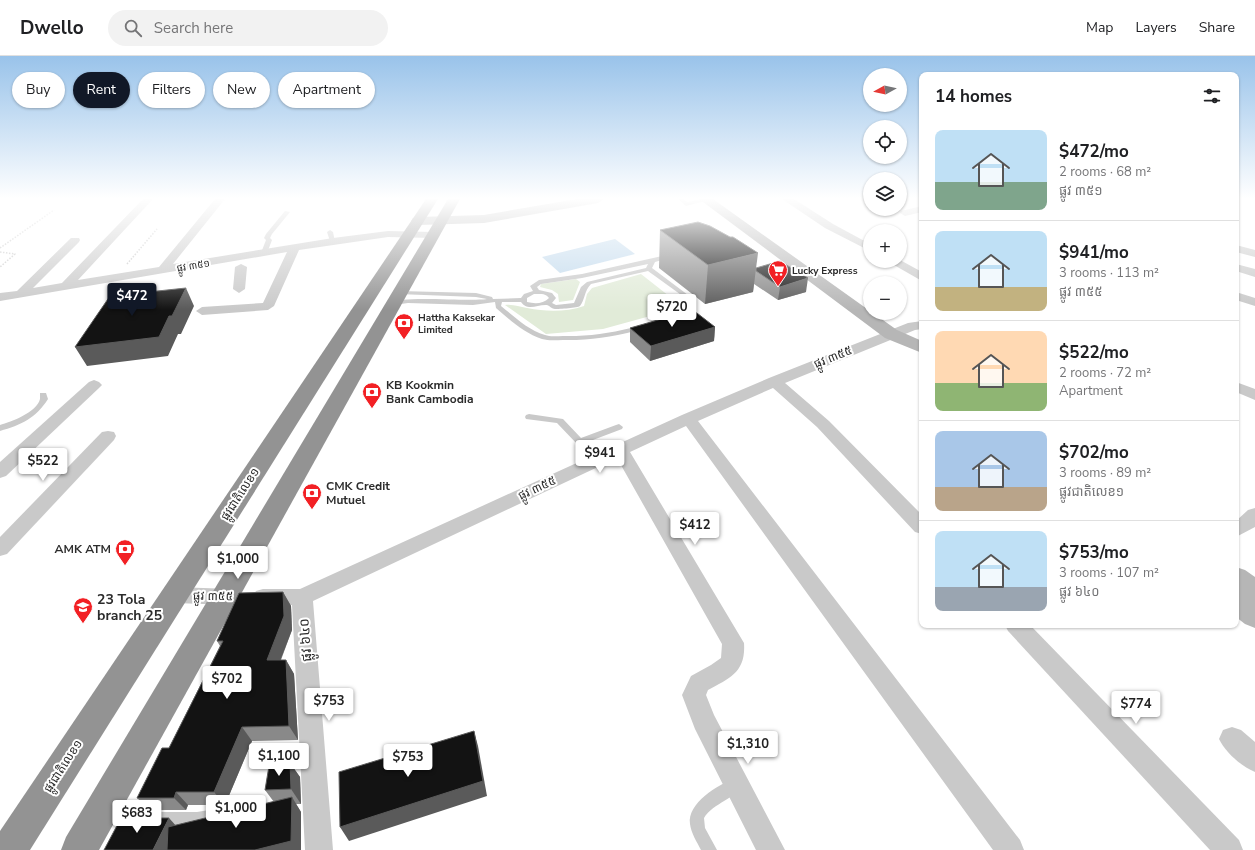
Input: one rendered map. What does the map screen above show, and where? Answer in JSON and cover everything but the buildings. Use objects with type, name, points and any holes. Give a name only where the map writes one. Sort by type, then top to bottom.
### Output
[{"type":"highway","name":"ផ្លូវជាតិលេខ១","points":[[8,850],[174,595],[420,236]]},
{"type":"highway","name":"ផ្លូវជាតិលេខ១","points":[[78,850],[104,819],[225,596],[397,298],[423,236]]},
{"type":"main road","points":[[756,236],[891,334],[919,362]]},
{"type":"main road","points":[[891,334],[919,347]]},
{"type":"main road","points":[[1239,579],[1255,591]]},
{"type":"main road","points":[[1239,604],[1255,616]]},
{"type":"street","points":[[65,287],[113,236]]},
{"type":"street","points":[[162,270],[190,236]]},
{"type":"street","name":"ផ្លូវ ៣៥១","points":[[0,297],[264,253],[292,254],[332,237],[350,236]]},
{"type":"street","points":[[848,236],[863,244]]},
{"type":"street","points":[[1239,238],[1255,243]]},
{"type":"street","points":[[20,294],[75,240]]},
{"type":"street","points":[[1239,249],[1255,254]]},
{"type":"street","points":[[224,269],[241,267],[292,254]]},
{"type":"street","points":[[202,311],[268,306],[292,254]]},
{"type":"street","points":[[239,289],[241,267]]},
{"type":"street","points":[[906,268],[919,275]]},
{"type":"street","points":[[1239,268],[1255,273]]},
{"type":"street","points":[[1239,297],[1255,302]]},
{"type":"street","name":"ផ្លូវ ៣៥៥","points":[[174,595],[302,597],[688,418],[774,381],[891,334],[919,325]]},
{"type":"street","points":[[774,381],[823,424],[919,524]]},
{"type":"street","points":[[0,472],[94,385]]},
{"type":"street","points":[[1239,388],[1255,396]]},
{"type":"street","points":[[688,418],[1010,850]]},
{"type":"street","points":[[2,546],[108,436]]},
{"type":"street","points":[[620,449],[732,643],[735,655],[729,667],[699,683],[694,695],[704,721],[771,850]]},
{"type":"street","points":[[1239,528],[1247,524],[1255,514]]},
{"type":"street","name":"ផ្លូវ ៦៤០","points":[[302,597],[319,850]]},
{"type":"street","points":[[1019,628],[1229,850]]},
{"type":"street","points":[[1232,738],[1255,759]]},
{"type":"lane","points":[[264,253],[269,240],[267,238],[268,236]]},
{"type":"lane","points":[[537,292],[533,286],[539,282],[582,276],[652,261],[680,253]]},
{"type":"lane","points":[[650,269],[652,261]]},
{"type":"lane","points":[[499,300],[498,307],[525,327],[542,337],[583,338],[609,335],[684,311],[693,304],[686,296],[650,269]]},
{"type":"lane","points":[[548,303],[554,307],[578,305],[584,287],[590,283],[650,269]]},
{"type":"lane","points":[[582,276],[590,283]]},
{"type":"lane","points":[[397,298],[408,301],[472,303],[499,300],[523,300],[525,303],[533,306],[548,303],[552,300],[552,296],[548,293],[537,292],[527,295],[523,300]]},
{"type":"lane","points":[[397,298],[476,295],[499,300]]},
{"type":"lane","points":[[0,428],[12,425],[30,417],[44,399],[43,395]]},
{"type":"lane","points":[[530,417],[560,421],[580,442],[594,461]]},
{"type":"lane","points":[[580,442],[619,427]]},
{"type":"lane","points":[[709,850],[697,827],[696,817],[702,808],[736,784]]},
{"type":"lane","points":[[143,819],[197,819],[241,811]]},
{"type":"path","points":[[0,248],[17,236]]},
{"type":"path","points":[[113,279],[151,236]]},
{"type":"path","points":[[0,252],[15,254],[0,267]]},
{"type":"green space","points":[[641,274],[683,307],[603,329],[546,334],[505,305],[514,305],[549,311],[577,308],[584,306],[587,294],[592,288]]},
{"type":"green space","points":[[576,279],[580,282],[573,300],[559,302],[558,294],[552,290],[540,287],[541,284]]},
{"type":"water","points":[[615,239],[635,254],[560,273],[542,257]]},
{"type":"place","name":"Lucky Express","points":[[778,287]]},
{"type":"place","name":"Hattha Kaksekar Limited","points":[[404,340]]},
{"type":"place","name":"KB Kookmin Bank Cambodia","points":[[372,409]]},
{"type":"place","name":"CMK Credit Mutuel","points":[[312,510]]},
{"type":"place","name":"AMK ATM","points":[[125,566]]},
{"type":"place","name":"23 Tola branch 25","points":[[83,624]]}]
